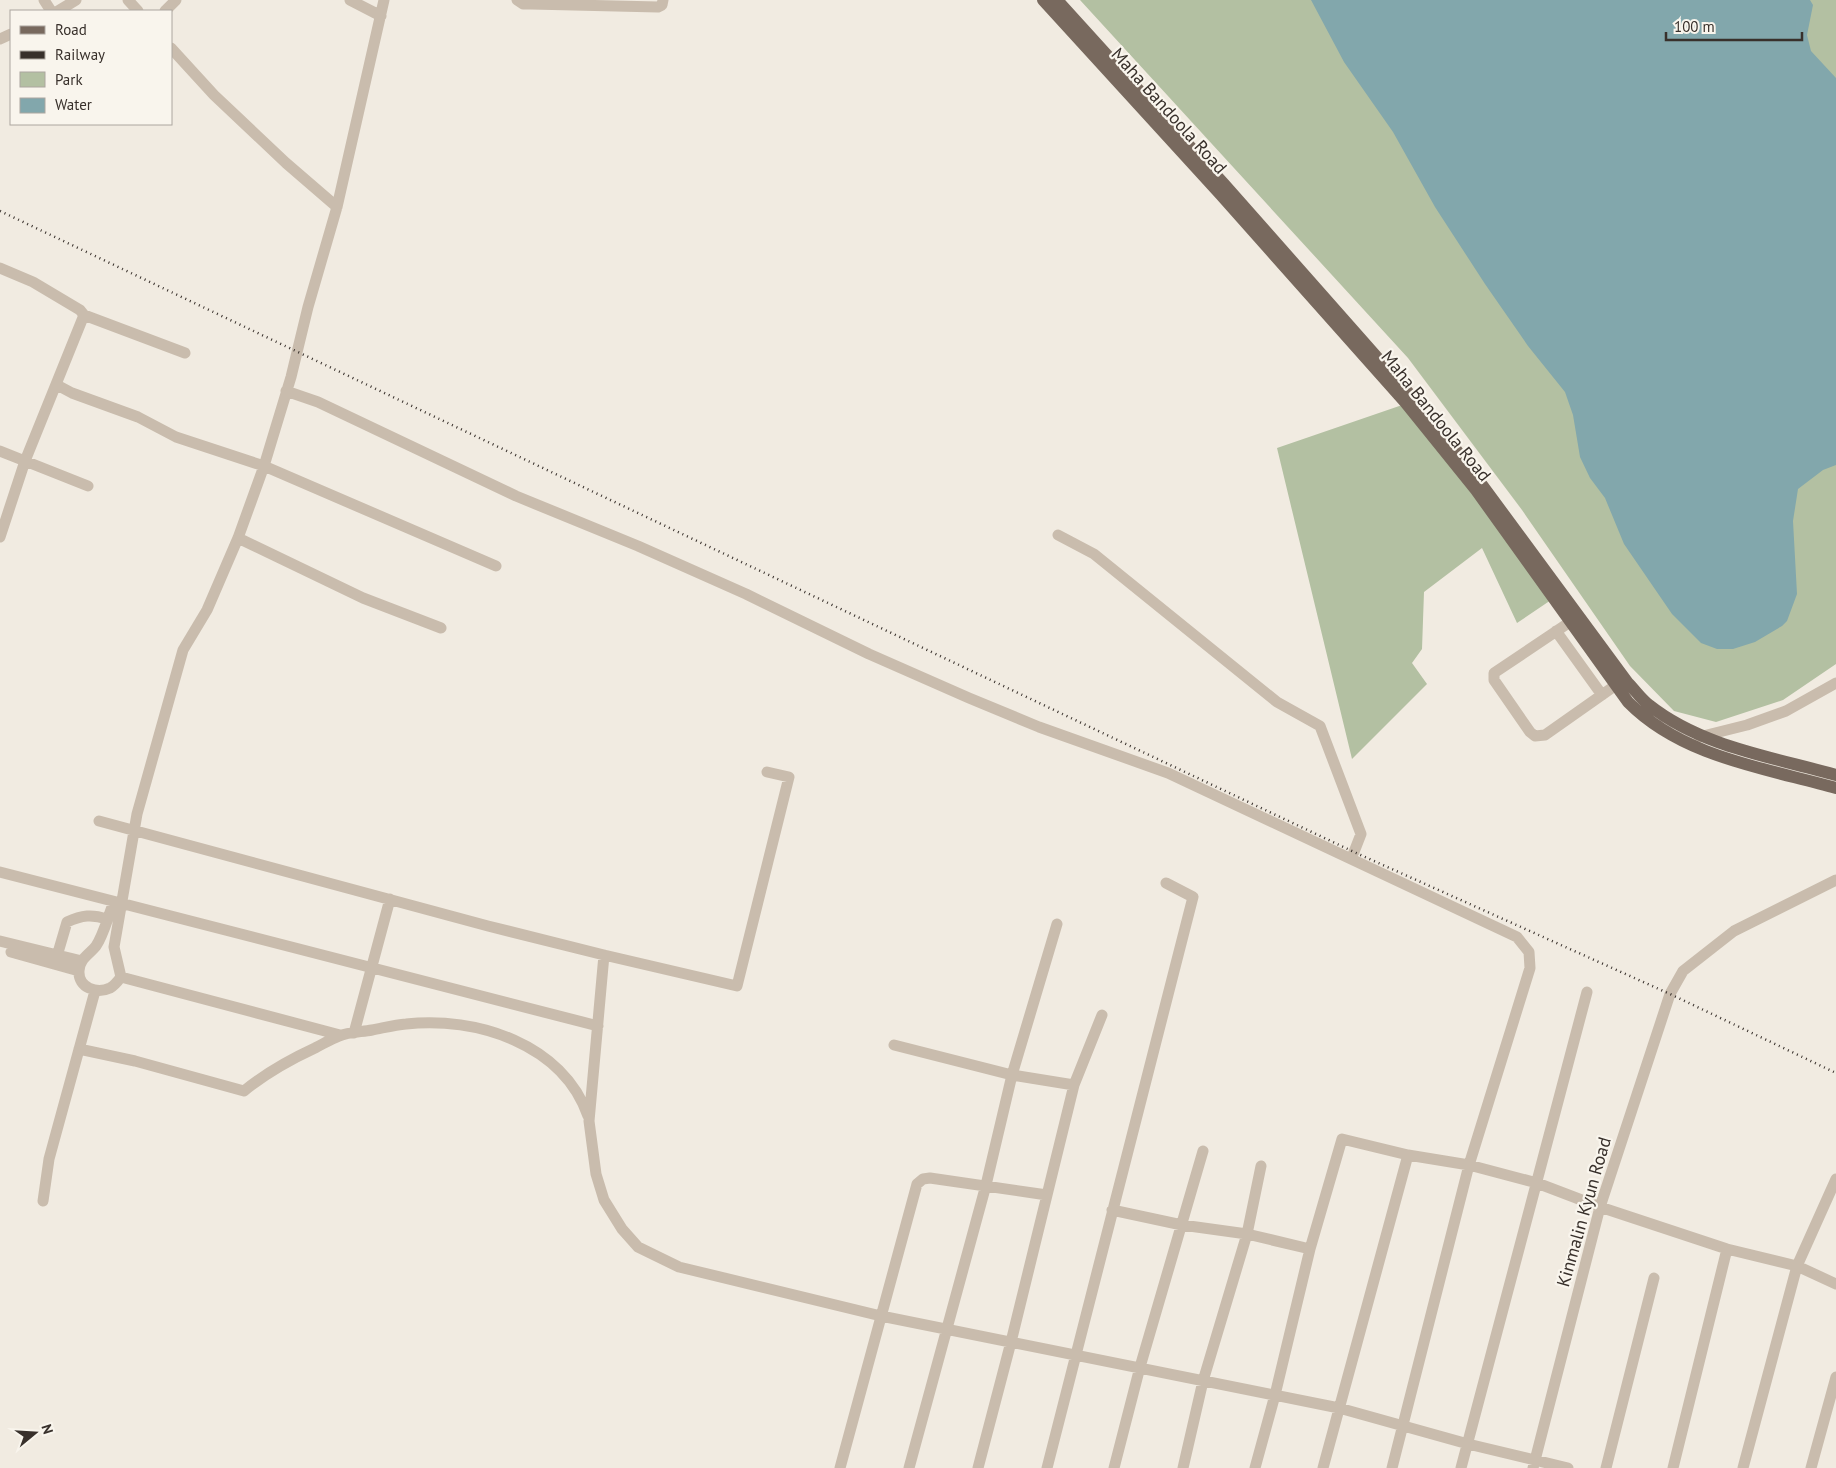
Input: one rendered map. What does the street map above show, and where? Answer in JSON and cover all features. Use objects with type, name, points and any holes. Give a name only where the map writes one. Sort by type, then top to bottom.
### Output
[{"type":"main road","name":"Maha Bandoola Road","points":[[1044,0],[1406,402],[1476,490],[1637,712],[1652,723],[1685,741],[1719,756],[1836,788]]},
{"type":"main road","name":"Maha Bandoola Road","points":[[1057,0],[1250,213],[1443,432],[1628,683],[1647,704],[1704,736],[1755,754],[1836,775]]},
{"type":"street","points":[[60,10],[76,0]]},
{"type":"street","points":[[128,0],[137,10]]},
{"type":"street","points":[[166,10],[176,0]]},
{"type":"street","points":[[350,0],[381,16]]},
{"type":"street","points":[[121,977],[114,947],[118,903],[134,830],[183,650],[207,610],[238,538],[264,466],[337,208],[384,0]]},
{"type":"street","points":[[517,0],[523,4],[658,7],[662,5],[663,0]]},
{"type":"street","points":[[172,49],[214,94],[286,163],[337,208]]},
{"type":"street","points":[[0,268],[33,282],[80,310],[84,315],[185,353]]},
{"type":"street","points":[[0,537],[26,461],[84,315]]},
{"type":"street","points":[[57,385],[72,393],[138,417],[176,437],[264,466],[496,566]]},
{"type":"street","points":[[286,391],[318,402],[516,496],[638,546],[746,594],[860,650],[969,698],[1039,727],[1168,773],[1516,937],[1529,952],[1530,968],[1469,1165],[1392,1468]]},
{"type":"street","points":[[0,451],[88,486]]},
{"type":"street","points":[[1058,535],[1094,554],[1277,702],[1320,726],[1361,834],[1354,852]]},
{"type":"street","points":[[238,538],[363,598],[441,628]]},
{"type":"street","points":[[1570,622],[1494,673],[1494,680],[1530,732],[1535,736],[1545,735],[1616,685]]},
{"type":"street","points":[[1556,631],[1602,695]]},
{"type":"street","points":[[1685,741],[1747,725],[1786,710],[1836,683]]},
{"type":"street","points":[[99,821],[604,955],[737,986],[788,777],[767,772]]},
{"type":"street","points":[[0,872],[598,1026]]},
{"type":"street","name":"Kinmalin Kyun Road","points":[[1534,1463],[1600,1207],[1670,994],[1683,971],[1734,931],[1836,880]]},
{"type":"street","points":[[1047,1468],[1156,1037],[1181,950],[1193,897],[1166,883]]},
{"type":"street","points":[[354,1033],[390,899]]},
{"type":"street","points":[[118,903],[107,919],[96,945],[80,966],[80,980],[88,988],[96,991],[111,988],[121,977]]},
{"type":"street","points":[[57,956],[68,922],[81,916],[97,915],[107,919]]},
{"type":"street","points":[[909,1468],[986,1185],[1012,1075],[1057,924]]},
{"type":"street","points":[[0,941],[57,956],[80,966]]},
{"type":"street","points":[[0,949],[80,966]]},
{"type":"street","points":[[589,1121],[604,955]]},
{"type":"street","points":[[121,977],[340,1035]]},
{"type":"street","points":[[43,1201],[49,1159],[96,991]]},
{"type":"street","points":[[1461,1468],[1587,992]]},
{"type":"street","points":[[978,1468],[1074,1085],[1102,1015]]},
{"type":"street","points":[[80,1049],[135,1061],[244,1091],[263,1075],[340,1035],[406,1024],[441,1023],[470,1026],[496,1032],[526,1045],[562,1073],[582,1100],[589,1121],[596,1174],[604,1200],[622,1229],[638,1247],[678,1267],[881,1316],[1339,1408],[1534,1463],[1568,1468]]},
{"type":"street","points":[[894,1045],[1012,1075],[1074,1085]]},
{"type":"street","points":[[1254,1468],[1276,1395],[1310,1250],[1342,1139],[1408,1155],[1469,1165],[1537,1183],[1600,1207],[1727,1249],[1797,1266],[1836,1284]]},
{"type":"street","points":[[1114,1468],[1140,1367],[1203,1151]]},
{"type":"street","points":[[1323,1468],[1408,1155]]},
{"type":"street","points":[[1182,1468],[1203,1381],[1247,1234],[1261,1166]]},
{"type":"street","points":[[840,1468],[917,1184],[923,1178],[930,1178],[1047,1195]]},
{"type":"street","points":[[1743,1468],[1797,1266],[1836,1179]]},
{"type":"street","points":[[1112,1210],[1182,1225],[1247,1234],[1310,1250]]},
{"type":"street","points":[[1673,1468],[1727,1249]]},
{"type":"street","points":[[1606,1468],[1654,1278]]},
{"type":"street","points":[[1811,1468],[1836,1377]]},
{"type":"green space","points":[[1080,0],[1836,0],[1836,664],[1783,700],[1716,722],[1674,711],[1630,666],[1522,510],[1408,358]]},
{"type":"green space","points":[[1408,403],[1554,598],[1517,623],[1482,548],[1424,592],[1422,649],[1412,663],[1427,684],[1352,759],[1277,448]]},
{"type":"water","points":[[1311,0],[1810,0],[1813,5],[1807,35],[1811,51],[1836,78],[1836,465],[1823,470],[1798,489],[1793,521],[1797,594],[1787,621],[1782,626],[1755,642],[1733,649],[1717,649],[1701,643],[1672,614],[1624,544],[1605,498],[1590,478],[1580,457],[1573,415],[1565,392],[1528,346],[1435,207],[1393,132],[1344,62]]},
{"type":"railway","points":[[0,211],[1354,852],[1670,994],[1836,1073]]}]
